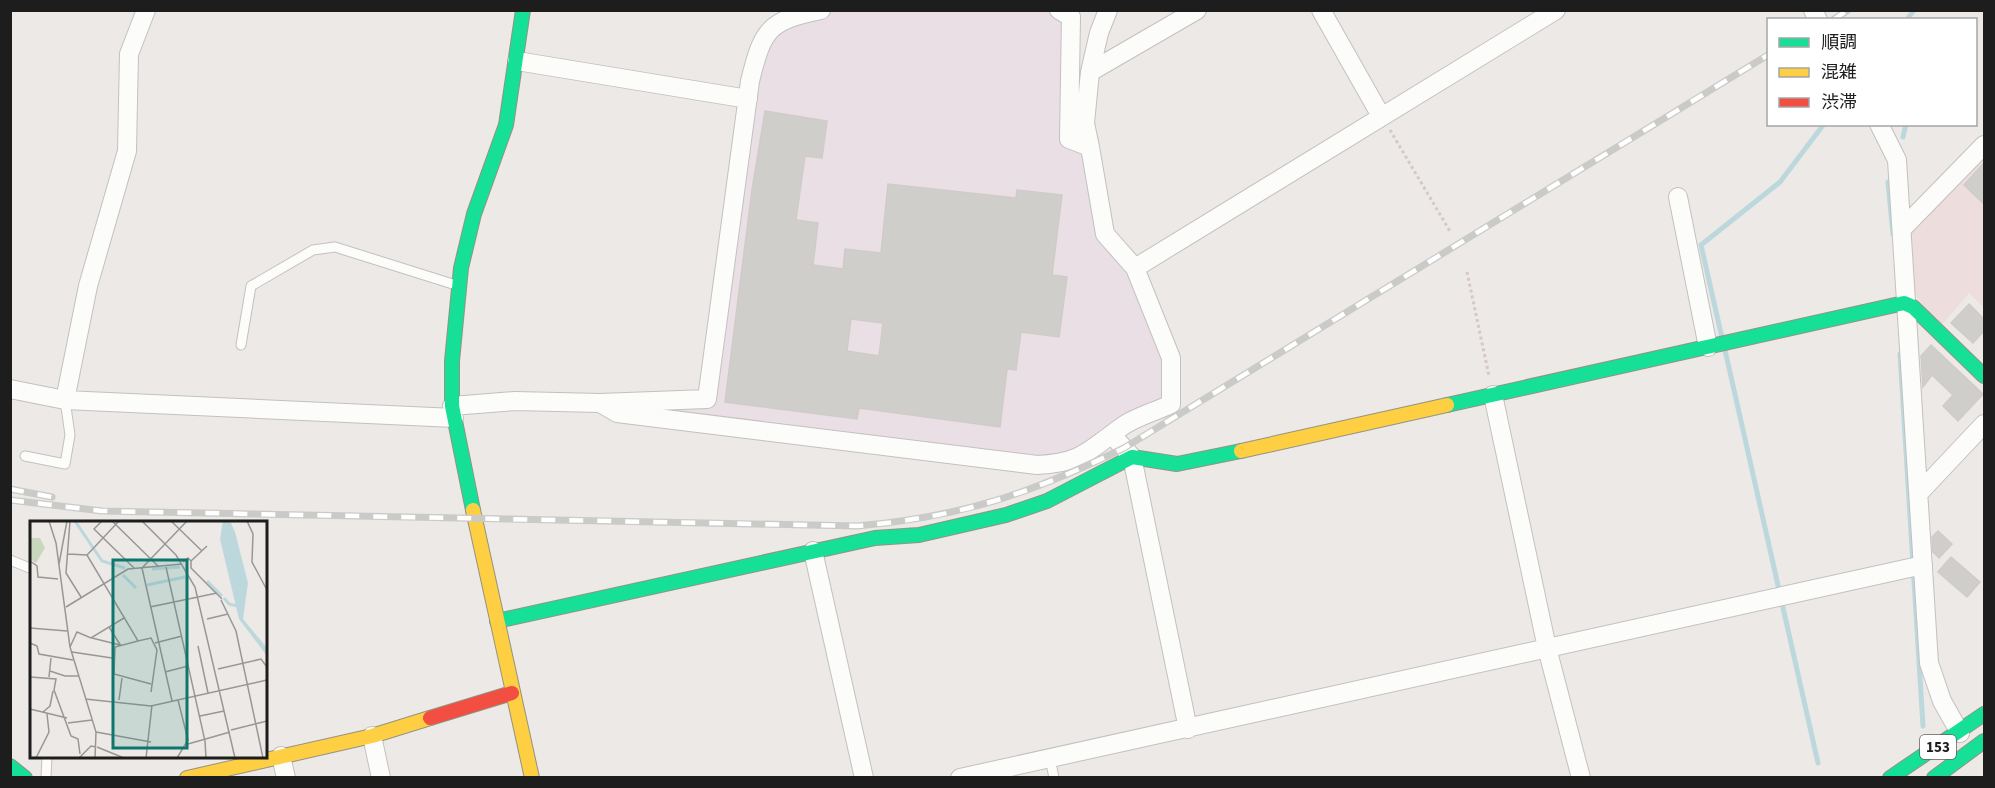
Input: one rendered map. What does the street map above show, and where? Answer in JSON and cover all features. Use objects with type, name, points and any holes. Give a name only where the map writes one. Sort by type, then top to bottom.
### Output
[{"type":"main road","points":[[523,10],[506,125],[474,214],[459,286],[452,361],[453,412],[532,777]]},
{"type":"main road","points":[[497,621],[875,538],[919,535],[1006,515],[1047,501],[1132,457],[1177,464],[1192,462],[1904,303],[1914,307],[1984,376]]},
{"type":"main road","points":[[187,777],[372,736],[512,693]]},
{"type":"main road","name":"153","points":[[1890,777],[1960,733],[1984,714]]},
{"type":"main road","name":"153","points":[[1934,777],[1982,749]]},
{"type":"main road","points":[[10,766],[25,777]]},
{"type":"street","points":[[65,400],[88,286],[127,151],[129,54],[146,10]]},
{"type":"street","points":[[10,389],[65,400],[453,412],[515,401],[600,403],[707,399],[748,99],[759,48],[773,26],[792,16],[821,10]]},
{"type":"street","points":[[1059,10],[1071,17],[1069,140],[1090,147]]},
{"type":"street","points":[[600,403],[617,413],[1037,465],[1064,464],[1092,451],[1120,427],[1171,404],[1172,358],[1135,268],[1105,234],[1085,123],[1090,72],[1099,33],[1108,10]]},
{"type":"street","points":[[1090,72],[1197,10]]},
{"type":"street","points":[[1321,10],[1381,116]]},
{"type":"street","points":[[1135,268],[1556,10]]},
{"type":"street","points":[[517,61],[748,99]]},
{"type":"street","points":[[1879,126],[1897,160],[1904,303],[1919,493],[1915,567],[1929,663],[1942,701],[1960,733]]},
{"type":"street","points":[[1902,229],[1984,146]]},
{"type":"street","points":[[1678,197],[1719,345]]},
{"type":"street","points":[[1493,395],[1547,648],[1581,777]]},
{"type":"street","points":[[1919,493],[1984,424]]},
{"type":"street","points":[[1112,435],[1132,457],[1188,729]]},
{"type":"street","points":[[813,551],[864,777]]},
{"type":"street","points":[[960,777],[1188,729],[1915,567]]},
{"type":"street","points":[[372,736],[381,777]]},
{"type":"street","points":[[281,756],[286,777]]},
{"type":"lane","points":[[241,345],[251,286],[313,250],[335,247],[459,286]]},
{"type":"lane","points":[[25,456],[65,464],[70,435],[65,400]]},
{"type":"lane","points":[[10,560],[30,567]]},
{"type":"lane","points":[[46,777],[47,758]]},
{"type":"lane","points":[[1050,758],[1054,777]]},
{"type":"path","points":[[1381,116],[1451,233]]},
{"type":"path","points":[[1467,272],[1493,395]]},
{"type":"shaded area","points":[[821,10],[1059,10],[1071,17],[1069,139],[1090,147],[1100,217],[1135,268],[1171,358],[1171,404],[1064,464],[617,413],[707,399],[750,81],[773,26]]},
{"type":"shaded area","points":[[1984,153],[1984,307],[1969,293],[1940,327],[1912,290],[1908,233]]},
{"type":"building","points":[[765,111],[827,121],[822,158],[805,156],[796,220],[818,223],[813,265],[843,269],[845,249],[881,253],[888,184],[1016,198],[1017,190],[1062,195],[1052,275],[1067,277],[1059,337],[1021,332],[1016,370],[1007,369],[1000,427],[859,408],[857,419],[725,402],[752,190]],"holes":[[[851,319],[883,323],[879,356],[847,351]]]},
{"type":"building","points":[[1984,163],[1984,204],[1964,185]]},
{"type":"building","points":[[1969,304],[1984,319],[1984,331],[1973,343],[1951,323]]},
{"type":"building","points":[[1931,345],[1983,394],[1958,421],[1943,406],[1953,395],[1932,375],[1923,387],[1921,356]]},
{"type":"building","points":[[1938,531],[1952,544],[1939,558],[1933,552],[1932,537]]},
{"type":"building","points":[[1951,557],[1980,582],[1967,597],[1938,572]]},
{"type":"waterway","points":[[1908,18],[1914,10]]},
{"type":"waterway","points":[[1722,338],[1701,245],[1780,182],[1822,126]]},
{"type":"waterway","points":[[1903,137],[1906,126]]},
{"type":"waterway","points":[[1888,182],[1893,234]]},
{"type":"waterway","points":[[1725,350],[1818,763]]},
{"type":"waterway","points":[[1900,354],[1923,726]]},
{"type":"railway","points":[[1836,18],[1848,10]]},
{"type":"railway","points":[[10,500],[102,511],[857,526],[929,516],[994,501],[1026,491],[1124,448],[1767,56]]},
{"type":"railway","points":[[10,489],[52,497]]},
{"type":"traffic: fast","points":[[473,510],[452,406],[452,361],[461,268],[474,214],[506,125],[523,10]]},
{"type":"traffic: fast","points":[[1447,405],[1904,303],[1913,307],[1984,376]]},
{"type":"traffic: fast","points":[[497,621],[875,538],[919,535],[1006,515],[1047,501],[1132,457],[1177,464],[1241,451]]},
{"type":"traffic: fast","points":[[1890,778],[1984,714]]},
{"type":"traffic: fast","points":[[1934,778],[1984,741]]},
{"type":"traffic: fast","points":[[10,766],[25,778]]},
{"type":"traffic: slow","points":[[1241,451],[1447,405]]},
{"type":"traffic: slow","points":[[473,510],[532,778]]},
{"type":"traffic: slow","points":[[187,778],[372,736],[430,718]]},
{"type":"traffic: jam","points":[[430,718],[512,693]]}]
